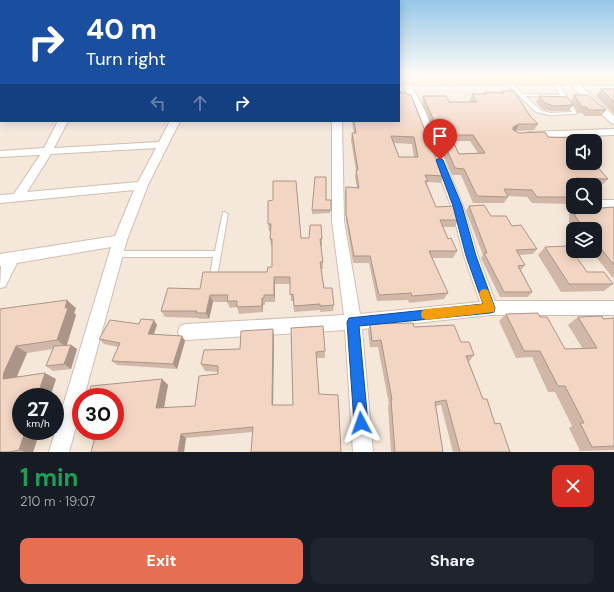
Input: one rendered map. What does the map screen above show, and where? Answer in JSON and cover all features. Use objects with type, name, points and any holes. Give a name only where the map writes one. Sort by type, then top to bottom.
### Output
[{"type":"street","points":[[410,96],[420,110],[457,206],[471,256],[490,308]]},
{"type":"street","points":[[587,96],[614,121]]},
{"type":"street","points":[[17,198],[48,152],[63,122]]},
{"type":"street","points":[[59,452],[118,247],[142,186],[174,122]]},
{"type":"street","points":[[337,122],[338,221],[353,322],[363,452]]},
{"type":"street","points":[[516,135],[614,132]]},
{"type":"street","points":[[0,154],[163,145]]},
{"type":"street","points":[[0,199],[142,186]]},
{"type":"street","points":[[602,204],[614,204]]},
{"type":"street","points":[[0,282],[6,260],[118,247]]},
{"type":"street","points":[[186,332],[353,322],[490,308],[614,308]]},
{"type":"lane","points":[[528,96],[538,111],[544,113],[575,113],[563,96]]},
{"type":"lane","points":[[214,275],[225,214]]},
{"type":"lane","points":[[118,247],[218,254]]},
{"type":"shaded area","points":[[400,96],[614,96],[614,452],[0,452],[0,122],[400,122]]},
{"type":"building","points":[[400,96],[411,96],[443,176],[425,175],[428,181],[425,181],[436,207],[455,206],[458,220],[440,220],[448,239],[451,238],[457,251],[429,251],[448,293],[412,296],[411,293],[379,295],[370,256],[354,256],[346,214],[346,187],[359,188],[356,170],[358,170],[352,133],[356,133],[354,122],[400,122]],"holes":[[[391,136],[414,137],[418,157],[399,157]]]},
{"type":"building","points":[[423,96],[446,96],[449,102],[477,102],[473,96],[517,96],[530,116],[538,124],[519,124],[513,127],[513,130],[519,133],[545,132],[548,137],[566,138],[566,170],[600,170],[608,179],[566,178],[566,197],[537,197],[532,190],[504,189],[508,197],[477,196],[464,169],[455,168]],"holes":[[[450,135],[473,135],[485,153],[459,154]]]},
{"type":"building","points":[[539,96],[567,97],[573,105],[554,106],[545,103]]},
{"type":"building","points":[[575,96],[589,96],[606,110],[589,110],[586,107],[582,107]]},
{"type":"building","points":[[608,96],[614,96],[614,102]]},
{"type":"building","points":[[315,177],[326,177],[326,200],[331,200],[331,210],[312,210]]},
{"type":"building","points":[[273,181],[296,181],[301,238],[309,238],[310,225],[321,225],[322,239],[320,239],[323,262],[320,262],[324,288],[332,288],[334,305],[320,306],[320,304],[294,306],[293,294],[290,295],[290,277],[274,277],[274,295],[264,295],[264,298],[262,298],[262,306],[237,307],[237,301],[227,301],[228,295],[210,295],[206,313],[196,313],[197,311],[161,311],[168,288],[200,289],[203,272],[267,272],[268,267],[272,267],[272,239],[270,239],[271,224],[268,224],[268,201],[273,200]]},
{"type":"building","points":[[484,205],[491,216],[506,216],[512,226],[521,225],[537,249],[516,250],[525,265],[518,266],[532,292],[504,292],[484,253],[487,253],[469,206]]},
{"type":"building","points":[[614,207],[614,265],[602,250],[602,222],[580,222],[575,214],[602,214],[602,208]]},
{"type":"building","points":[[566,246],[566,258],[577,258],[587,272],[604,272],[613,284],[569,284],[545,247]]},
{"type":"building","points":[[67,300],[65,308],[68,308],[57,340],[16,346],[4,372],[3,379],[45,373],[40,388],[12,388],[12,440],[22,440],[19,450],[9,452],[0,452],[0,309]]},
{"type":"building","points":[[538,313],[540,317],[547,317],[565,349],[597,348],[578,317],[602,316],[603,319],[614,318],[614,446],[592,447],[580,423],[584,423],[565,386],[558,386],[540,351],[524,351],[506,314]]},
{"type":"building","points":[[141,319],[154,320],[148,334],[182,336],[173,364],[112,361],[120,343],[99,339],[110,320],[139,324]]},
{"type":"building","points":[[413,323],[414,327],[454,325],[461,342],[469,342],[474,355],[466,356],[483,399],[487,399],[495,424],[500,423],[510,452],[460,452],[446,400],[435,402],[443,452],[395,452],[392,400],[381,340],[372,341],[370,324]]},
{"type":"building","points":[[323,326],[325,351],[316,352],[319,394],[338,395],[341,452],[251,452],[253,427],[181,434],[178,452],[91,452],[94,440],[124,440],[124,388],[90,388],[91,386],[162,379],[156,408],[195,406],[199,376],[218,374],[218,366],[201,364],[204,350],[240,349],[241,331],[273,329],[272,405],[293,405],[291,328]]},
{"type":"building","points":[[71,345],[64,364],[46,366],[54,346]]},
{"type":"slow traffic","points":[[426,314],[490,308],[485,294]]},
{"type":"route","points":[[361,423],[353,322],[490,308],[471,256],[457,206],[440,160]]}]
